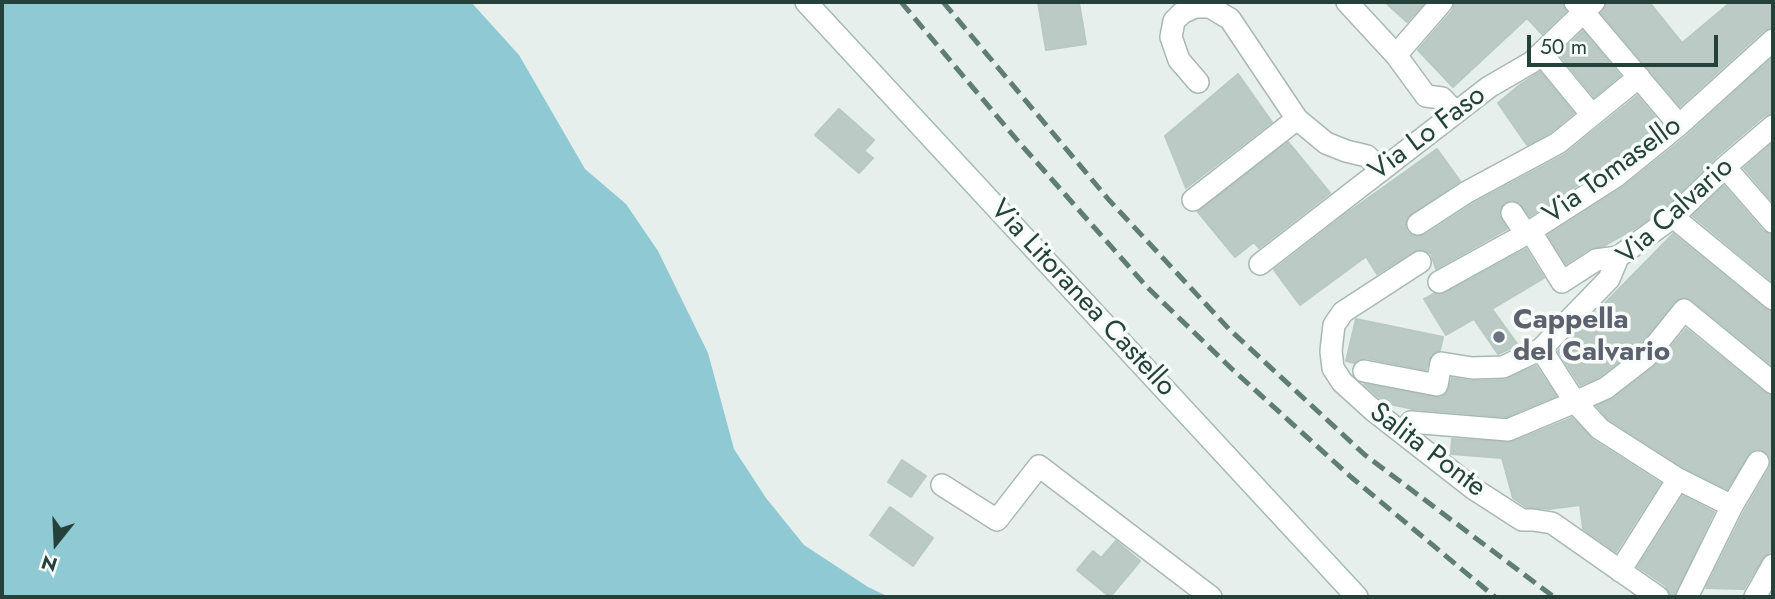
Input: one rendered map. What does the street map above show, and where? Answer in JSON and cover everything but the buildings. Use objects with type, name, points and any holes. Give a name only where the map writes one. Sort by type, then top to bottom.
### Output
[{"type":"street","name":"Via Litoranea Castello","points":[[806,2],[1357,597]]},
{"type":"street","points":[[1348,2],[1396,55],[1426,96],[1426,109],[1438,125]]},
{"type":"street","points":[[1396,55],[1442,2]]},
{"type":"street","points":[[1584,5],[1679,125]]},
{"type":"street","name":"Via Lo Faso","points":[[1261,264],[1455,112],[1489,87],[1532,62],[1584,5]]},
{"type":"street","points":[[1198,82],[1179,60],[1171,37],[1174,21],[1182,13],[1195,7],[1210,7],[1230,19],[1297,120],[1326,143],[1367,156],[1381,170]]},
{"type":"street","name":"Via Tomasello","points":[[1439,282],[1531,237],[1615,177],[1679,125],[1773,40]]},
{"type":"street","points":[[1541,53],[1592,115]]},
{"type":"street","points":[[1418,224],[1467,192],[1558,143],[1639,77]]},
{"type":"street","points":[[1426,96],[1442,97],[1455,112]]},
{"type":"street","points":[[1193,200],[1297,120]]},
{"type":"street","name":"Via Calvario","points":[[1364,371],[1437,385],[1441,363],[1472,368],[1503,368],[1541,349],[1609,279],[1618,257],[1673,217],[1726,167],[1773,128]]},
{"type":"street","points":[[1726,167],[1773,222]]},
{"type":"street","points":[[1512,213],[1562,282],[1596,260],[1618,257]]},
{"type":"street","points":[[1673,217],[1773,299]]},
{"type":"street","name":"Salita Ponte","points":[[1420,262],[1343,312],[1334,325],[1331,351],[1333,368],[1342,382],[1374,411],[1474,489],[1522,520],[1552,523],[1658,597]]},
{"type":"street","points":[[1403,432],[1411,422],[1508,430],[1575,402],[1606,388],[1646,357],[1684,310],[1773,383]]},
{"type":"street","points":[[1541,349],[1575,402],[1600,429],[1678,479],[1732,506]]},
{"type":"street","points":[[1687,597],[1732,506],[1758,462]]},
{"type":"street","points":[[942,485],[997,520],[1039,466],[1211,597]]},
{"type":"street","points":[[1620,571],[1678,479]]},
{"type":"street","points":[[1762,593],[1773,565]]},
{"type":"water","points":[[2,2],[471,2],[519,55],[585,169],[626,204],[658,251],[708,353],[734,449],[766,498],[804,545],[868,587],[889,597],[2,597]]},
{"type":"railway","points":[[901,2],[1017,140],[1146,286],[1233,370],[1351,477],[1495,597]]},
{"type":"railway","points":[[943,2],[1109,200],[1229,329],[1365,455],[1554,597]]},
{"type":"place","name":"Cappella del Calvario","points":[[1499,337]]}]
